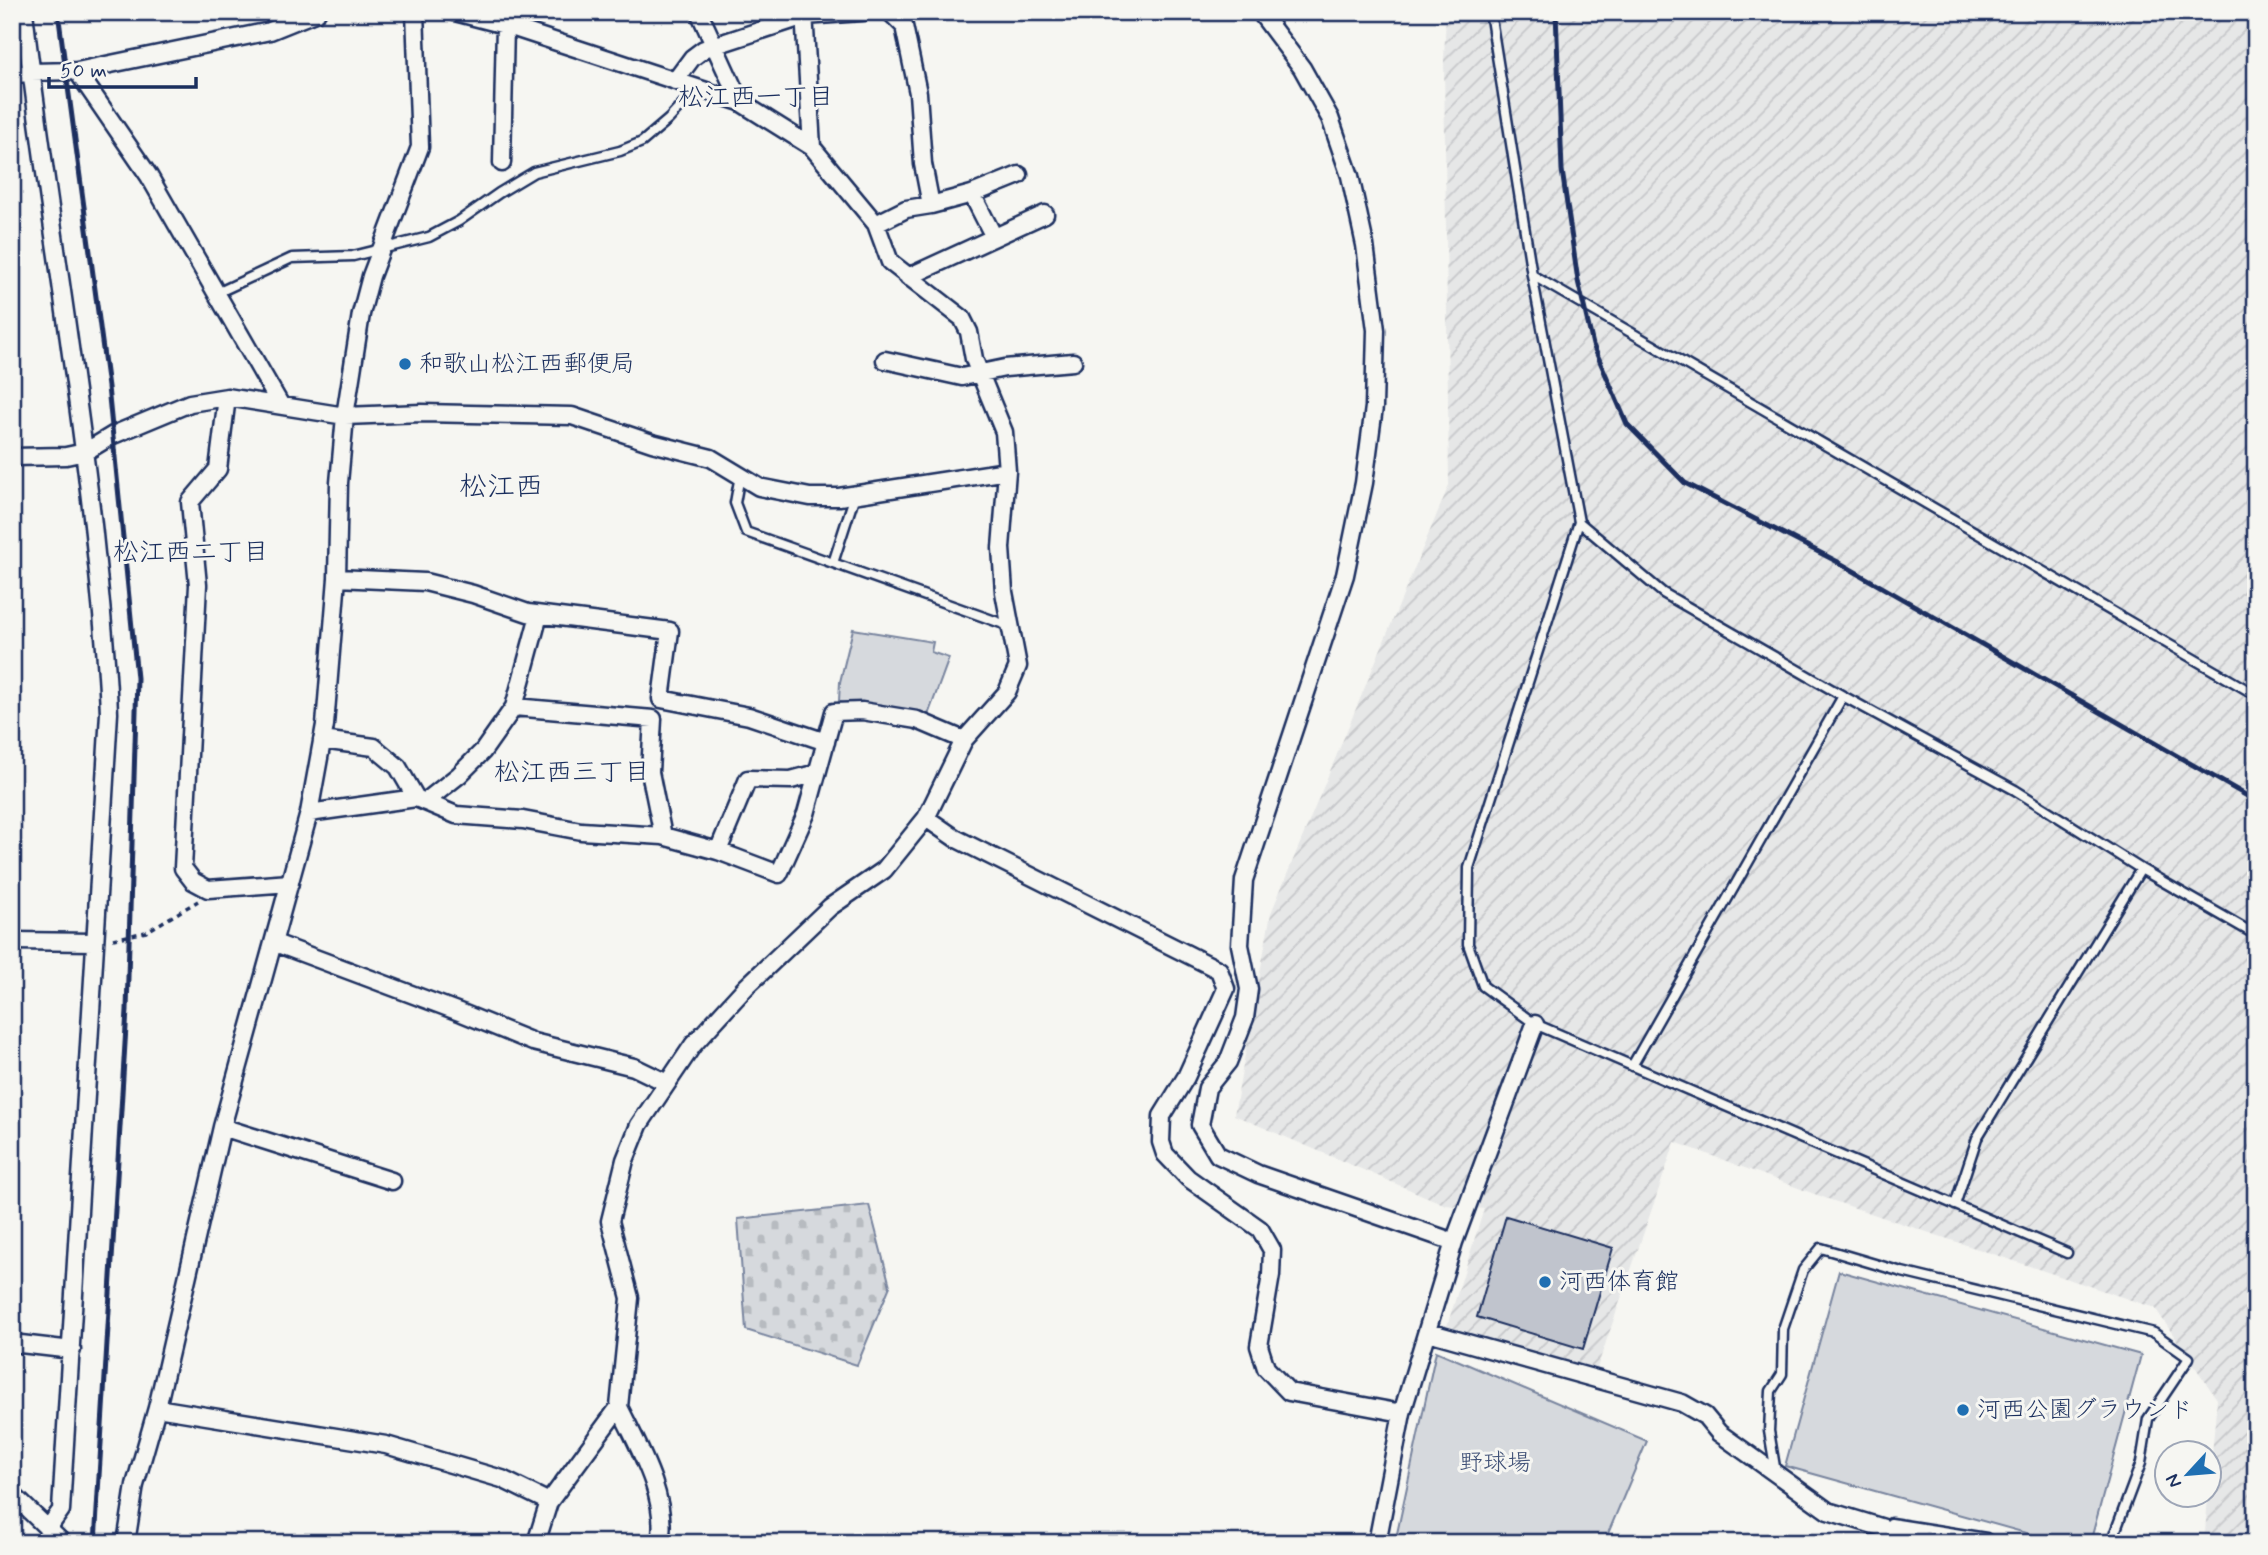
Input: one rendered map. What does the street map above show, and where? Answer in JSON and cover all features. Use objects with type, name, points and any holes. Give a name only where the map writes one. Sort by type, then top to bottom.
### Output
[{"type":"street","points":[[24,12],[85,452],[108,664],[109,713],[61,1510],[49,1527]]},
{"type":"street","points":[[12,75],[78,71],[270,31],[317,12]]},
{"type":"street","points":[[126,1543],[135,1485],[158,1408],[222,1127],[309,813],[322,740],[337,578],[339,483],[345,415],[361,314],[371,276],[420,147],[415,12]]},
{"type":"street","points":[[455,12],[505,25],[740,102],[812,147],[876,224],[890,262],[962,318],[969,332],[974,359],[1004,432],[1007,471],[1001,548],[1004,592],[1018,666],[1007,692],[964,740],[926,818],[884,870],[830,907],[746,987],[693,1045],[639,1125],[625,1160],[610,1221],[630,1298],[619,1407],[658,1494],[663,1529],[660,1543]]},
{"type":"street","points":[[699,12],[740,102]]},
{"type":"street","points":[[676,81],[692,58],[704,48],[804,14],[862,12]]},
{"type":"street","points":[[890,12],[904,26],[915,80],[923,164],[931,205]]},
{"type":"street","points":[[1260,12],[1301,68],[1330,118],[1350,176],[1365,245],[1376,330],[1374,407],[1364,483],[1345,575],[1244,880],[1240,945],[1249,989],[1245,1018],[1228,1062],[1207,1088],[1200,1125],[1218,1155],[1258,1174],[1454,1242]]},
{"type":"street","points":[[804,14],[812,147]]},
{"type":"street","points":[[502,163],[505,25]]},
{"type":"street","points":[[78,71],[149,176],[279,404]]},
{"type":"street","points":[[876,224],[906,209],[972,194],[1019,175]]},
{"type":"street","points":[[972,194],[994,237]]},
{"type":"street","points":[[908,277],[1045,214]]},
{"type":"street","points":[[885,360],[962,377],[1005,368],[1073,362]]},
{"type":"street","points":[[227,397],[218,469],[190,502],[198,585],[183,868],[193,881],[208,889],[290,883]]},
{"type":"street","points":[[12,457],[66,456],[85,452],[113,435],[190,403],[227,397],[345,415],[422,413],[572,416],[652,443],[711,458],[759,487],[810,497],[855,495],[1007,471]]},
{"type":"street","points":[[337,578],[425,582],[540,615],[670,631],[661,699],[749,716],[826,742]]},
{"type":"street","points":[[421,800],[484,751],[514,707],[540,615]]},
{"type":"street","points":[[514,707],[653,719],[650,772],[663,836]]},
{"type":"street","points":[[309,813],[421,800],[456,815],[523,820],[580,831],[663,836],[718,851],[779,874],[806,814],[834,712],[862,711],[917,720],[964,740]]},
{"type":"street","points":[[322,740],[373,747],[398,767],[421,800]]},
{"type":"street","points":[[718,851],[748,779],[792,780],[817,773]]},
{"type":"street","points":[[926,818],[955,838],[1219,970],[1226,989],[1186,1077],[1162,1116],[1161,1142],[1165,1154],[1188,1178],[1260,1229],[1272,1250],[1271,1275],[1259,1346],[1266,1368],[1289,1392],[1402,1413]]},
{"type":"street","points":[[12,942],[94,942]]},
{"type":"street","points":[[275,943],[533,1042],[634,1067],[667,1083]]},
{"type":"street","points":[[1377,1543],[1402,1413],[1454,1242],[1535,1024]]},
{"type":"street","points":[[1186,1077],[1207,1088]]},
{"type":"street","points":[[222,1127],[393,1181]]},
{"type":"street","points":[[1428,1332],[1682,1403],[1705,1416],[1718,1433],[1828,1511],[1933,1543]]},
{"type":"street","points":[[12,1343],[72,1350]]},
{"type":"street","points":[[536,1543],[549,1502],[619,1407]]},
{"type":"street","points":[[158,1408],[386,1445],[502,1479],[549,1502]]},
{"type":"street","points":[[12,1494],[63,1543]]},
{"type":"lane","points":[[1490,12],[1532,275],[1579,522],[1469,868],[1468,944],[1483,986],[1535,1024],[2067,1253]]},
{"type":"lane","points":[[218,293],[292,258],[354,256],[429,237],[459,221],[534,172],[620,151],[642,142],[669,119],[697,88]]},
{"type":"lane","points":[[1532,275],[2256,695]]},
{"type":"lane","points":[[740,475],[735,503],[747,532],[1012,627]]},
{"type":"lane","points":[[834,563],[855,495]]},
{"type":"lane","points":[[1579,522],[1663,593],[2015,790],[2141,869],[2256,935]]},
{"type":"lane","points":[[1632,1066],[1843,696]]},
{"type":"lane","points":[[1955,1205],[1977,1138],[2141,869]]},
{"type":"lane","points":[[1776,1475],[1769,1431],[1771,1391],[1782,1374],[1783,1329],[1802,1270],[1821,1248],[1902,1272],[2154,1333],[2189,1358],[2148,1419],[2141,1463],[2111,1543]]},
{"type":"lane","points":[[1849,1517],[1986,1538],[1994,1543]]},
{"type":"path","points":[[94,942],[146,932],[196,903],[208,889]]},
{"type":"shaded area","points":[[1446,12],[2256,12],[2256,1543],[2204,1543],[2207,1510],[2222,1510],[2222,1440],[2213,1440],[2217,1399],[2155,1308],[1828,1199],[1675,1142],[1596,1371],[1447,1326],[1484,1209],[1446,1205],[1234,1115],[1271,913],[1449,485],[1444,60]]},
{"type":"green space","points":[[853,629],[933,642],[931,652],[949,658],[927,718],[845,707],[839,701],[840,682]]},
{"type":"green space","points":[[869,1205],[890,1286],[857,1365],[746,1330],[738,1219]]},
{"type":"green space","name":"河西公園グラウンド","points":[[1839,1271],[2141,1355],[2090,1543],[2062,1543],[1785,1466]]},
{"type":"green space","name":"野球場","points":[[1436,1351],[1647,1441],[1604,1543],[1395,1543]]},
{"type":"building","name":"河西体育館","points":[[1506,1216],[1613,1248],[1583,1349],[1477,1317]]},
{"type":"railway","points":[[58,12],[108,387],[137,678],[127,1010],[95,1543]]},
{"type":"railway","points":[[1556,12],[1562,170],[1578,281],[1593,345],[1627,424],[1685,483],[1838,562],[2256,801]]},
{"type":"place","name":"和歌山松江西郵便局","points":[[405,364]]},
{"type":"place","name":"河西体育館","points":[[1545,1282]]},
{"type":"place","name":"河西公園グラウンド","points":[[1963,1410]]},
{"type":"district","name":"松江西一丁目","points":[[756,98]]},
{"type":"district","name":"松江西","points":[[501,487]]},
{"type":"district","name":"松江西二丁目","points":[[191,553]]},
{"type":"district","name":"松江西三丁目","points":[[572,773]]}]
